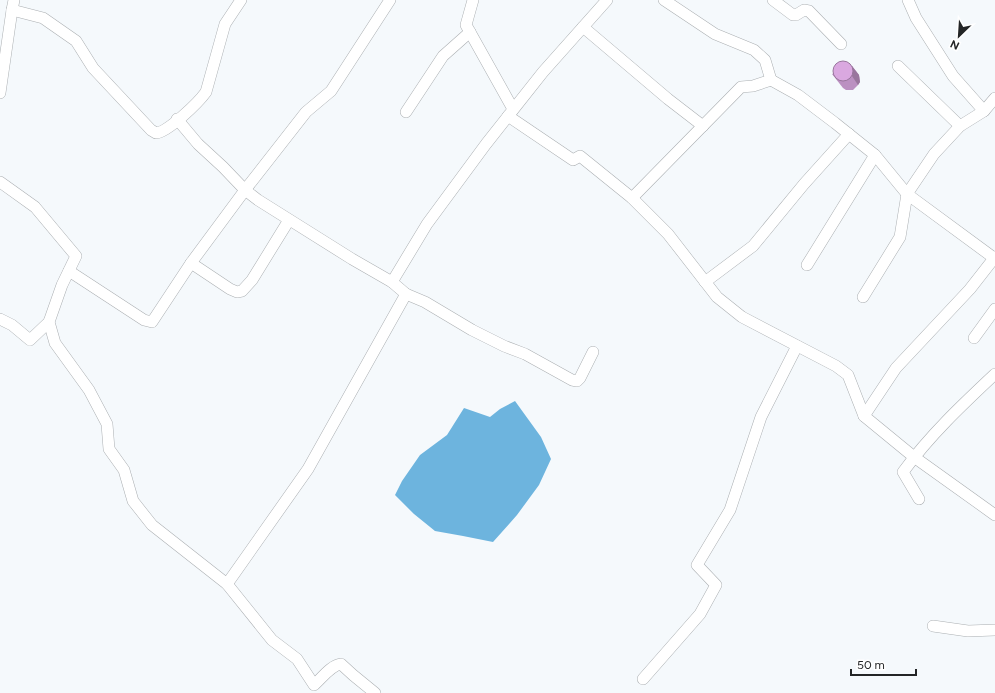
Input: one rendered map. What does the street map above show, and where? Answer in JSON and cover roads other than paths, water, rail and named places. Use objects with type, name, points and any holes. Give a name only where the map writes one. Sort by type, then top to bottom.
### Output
[{"type":"street","points":[[0,93],[13,5],[43,18],[76,41],[93,68],[151,130],[156,133],[160,133],[199,101],[206,92],[225,24],[241,0]]},
{"type":"street","points":[[69,271],[144,320],[152,322],[191,262],[245,190],[306,112],[331,91],[390,0]]},
{"type":"street","points":[[473,0],[466,25],[511,113],[573,160],[580,156],[632,198],[668,234],[717,297],[742,317],[836,366],[848,375],[864,416],[914,456],[995,515]]},
{"type":"street","points":[[392,282],[427,224],[486,144],[543,72],[607,0]]},
{"type":"street","points":[[664,0],[715,34],[754,50],[765,60],[771,80],[798,95],[849,134],[875,155],[907,194],[995,258],[970,289],[896,368],[864,416]]},
{"type":"street","points":[[773,0],[793,15],[796,15],[804,10],[809,11],[841,44]]},
{"type":"street","points":[[908,0],[916,18],[953,76],[984,111]]},
{"type":"street","points":[[583,27],[668,99],[703,126]]},
{"type":"street","points":[[406,112],[443,56],[470,32]]},
{"type":"street","points":[[898,66],[960,126]]},
{"type":"street","points":[[632,198],[741,87],[753,86],[771,80]]},
{"type":"street","points":[[863,297],[900,237],[907,194],[934,154],[960,126],[984,111],[995,98]]},
{"type":"street","points":[[177,119],[198,144],[224,167],[245,190],[289,220],[392,282],[406,294],[425,302],[486,338],[525,354],[572,380],[577,381],[580,378],[593,352]]},
{"type":"street","points":[[705,282],[753,246],[804,184],[849,134]]},
{"type":"street","points":[[807,265],[875,155]]},
{"type":"street","points":[[0,182],[35,207],[76,256],[48,322],[30,340],[12,325],[0,319]]},
{"type":"street","points":[[191,262],[230,289],[237,292],[242,291],[252,280],[289,220]]},
{"type":"street","points":[[227,584],[308,469],[406,294]]},
{"type":"street","points":[[974,338],[995,309]]},
{"type":"street","points":[[48,322],[55,343],[89,390],[107,424],[109,449],[124,470],[133,501],[152,525],[227,584],[272,640],[297,659],[312,689],[332,668],[341,664],[352,675],[375,693]]},
{"type":"street","points":[[643,679],[700,614],[716,585],[697,565],[730,510],[761,417],[797,346]]},
{"type":"street","points":[[919,499],[903,472],[914,456],[943,423],[995,374]]},
{"type":"street","points":[[934,626],[968,631],[995,630]]},
{"type":"water","points":[[515,401],[541,437],[551,459],[539,485],[517,515],[493,542],[435,531],[414,514],[395,495],[402,481],[420,455],[447,435],[464,408],[490,417],[500,409]]}]
